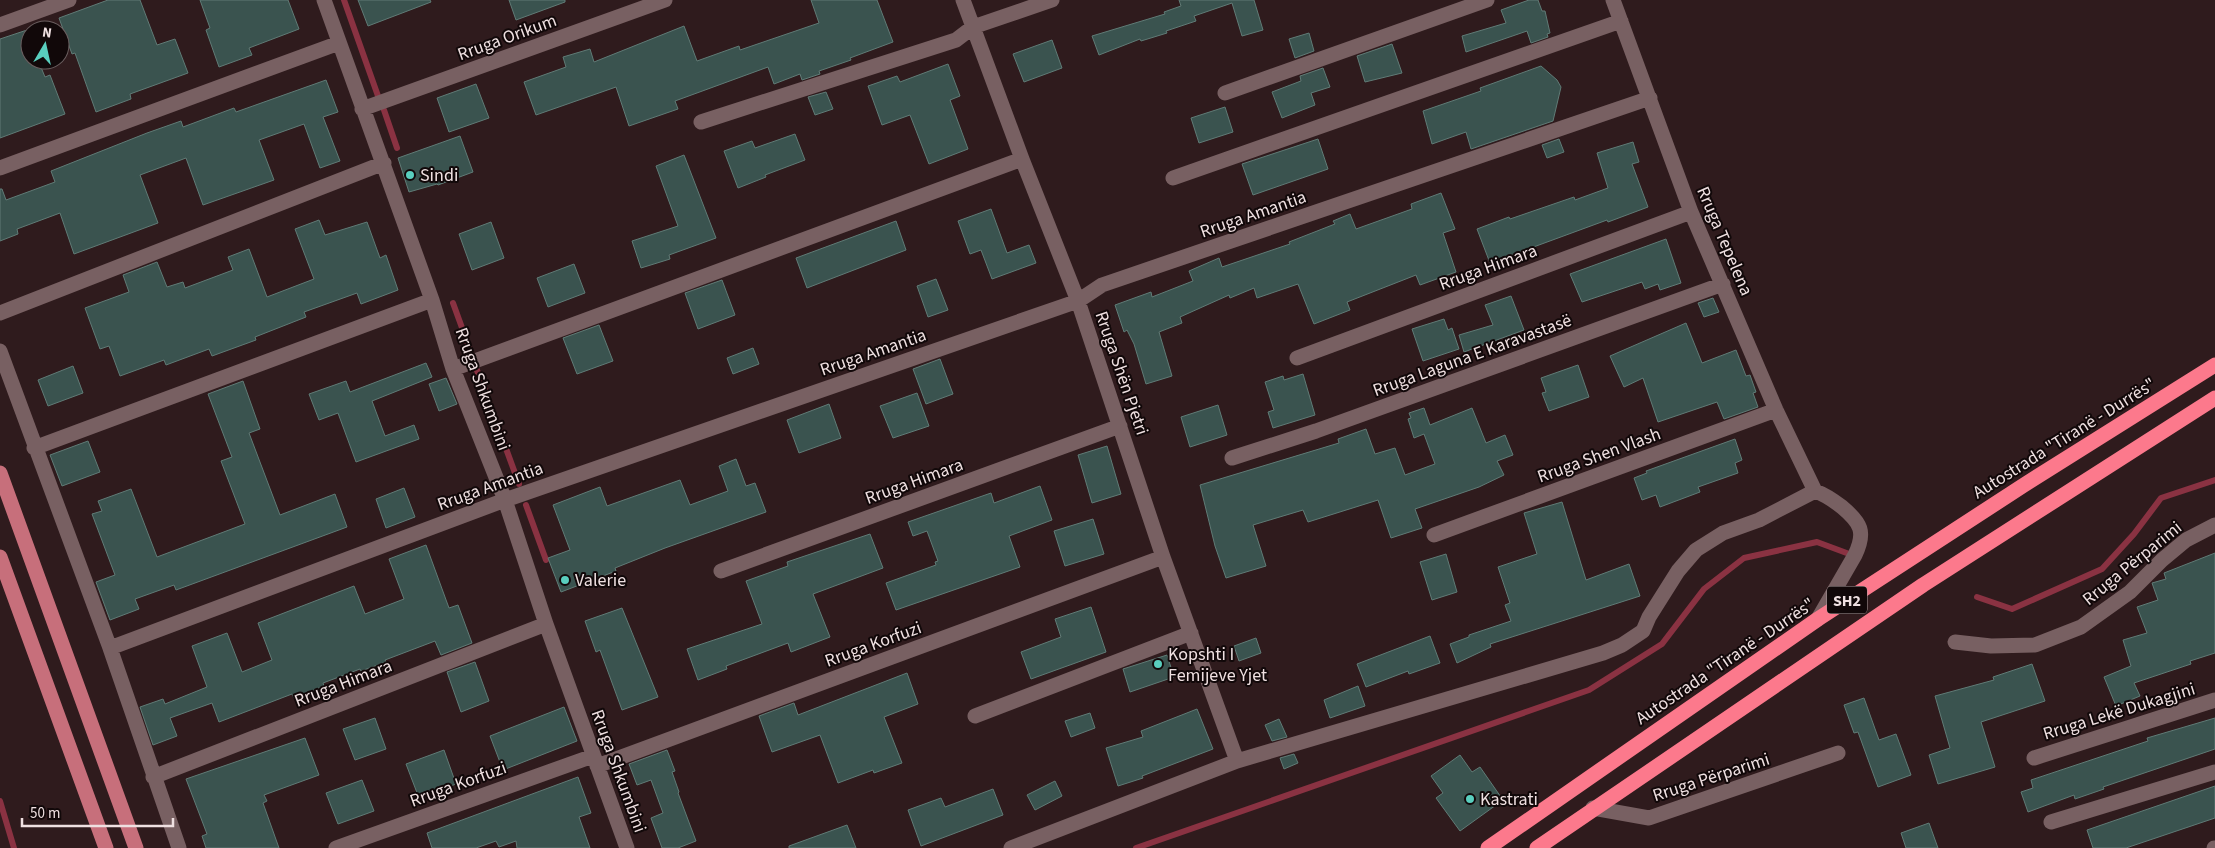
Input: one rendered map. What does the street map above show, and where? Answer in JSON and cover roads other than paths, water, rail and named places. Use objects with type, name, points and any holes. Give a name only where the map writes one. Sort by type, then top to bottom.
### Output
[{"type":"highway","name":"Autostrada \"Tiranë - Durrës\"","points":[[1488,848],[1818,620],[2024,485],[2215,365]]},
{"type":"highway","name":"SH2","points":[[1537,848],[1555,842],[1593,808],[1923,585],[2215,398]]},
{"type":"main road","points":[[0,473],[136,848]]},
{"type":"main road","points":[[0,557],[106,848]]},
{"type":"street","points":[[0,24],[69,0]]},
{"type":"street","name":"Rruga Shkumbini","points":[[324,0],[362,109],[384,163],[454,369],[505,500],[546,624],[626,848]]},
{"type":"street","name":"Rruga Orikum","points":[[362,109],[665,0]]},
{"type":"street","name":"Rruga Shën Pjetri","points":[[963,0],[1022,159],[1078,301],[1163,557],[1237,761]]},
{"type":"street","points":[[701,122],[956,40],[973,27],[1052,0]]},
{"type":"street","points":[[1225,94],[1487,0]]},
{"type":"street","name":"Rruga Tepelena","points":[[1613,0],[1692,212],[1776,410],[1815,491]]},
{"type":"street","points":[[1173,178],[1621,21]]},
{"type":"street","points":[[0,168],[340,43]]},
{"type":"street","name":"Rruga Amantia","points":[[110,648],[505,500],[1078,301],[1102,285],[1650,98]]},
{"type":"street","points":[[454,369],[1022,159]]},
{"type":"street","points":[[0,313],[384,163]]},
{"type":"street","name":"Rruga Himara","points":[[1297,358],[1692,212]]},
{"type":"street","name":"Rruga Laguna E Karavastasë","points":[[1232,458],[1316,431],[1723,284]]},
{"type":"street","points":[[34,448],[432,300]]},
{"type":"street","points":[[0,351],[34,448],[110,648],[179,848]]},
{"type":"street","name":"Rruga Shen Vlash","points":[[1434,535],[1776,410]]},
{"type":"street","name":"Rruga Himara","points":[[721,571],[1120,426]]},
{"type":"street","points":[[1011,848],[1237,761],[1604,653],[1643,632],[1649,617],[1678,571],[1696,550],[1723,533],[1759,520],[1815,491],[1833,499],[1859,524],[1861,531],[1860,546],[1856,555],[1818,620]]},
{"type":"street","name":"Rruga Përparimi","points":[[1955,642],[1991,646],[2035,645],[2082,626],[2130,592],[2162,560],[2186,540],[2215,525]]},
{"type":"street","name":"Rruga Korfuzi","points":[[336,848],[595,761],[1163,557]]},
{"type":"street","name":"Rruga Himara","points":[[153,777],[546,624]]},
{"type":"street","points":[[975,716],[1191,632]]},
{"type":"street","name":"Rruga Lekë Dukagjini","points":[[2034,758],[2215,700]]},
{"type":"street","name":"Rruga Përparimi","points":[[1593,808],[1649,818],[1838,753]]},
{"type":"street","points":[[2050,822],[2215,772]]},
{"type":"waterway","points":[[344,0],[378,96]]},
{"type":"waterway","points":[[384,110],[397,148]]},
{"type":"waterway","points":[[453,303],[469,347]]},
{"type":"waterway","points":[[476,368],[486,392]]},
{"type":"waterway","points":[[497,424],[519,484]]},
{"type":"waterway","points":[[1977,597],[2012,609],[2102,569],[2134,534],[2161,498],[2215,480]]},
{"type":"waterway","points":[[526,505],[546,560]]},
{"type":"waterway","points":[[1136,848],[1589,690],[1662,644],[1704,589],[1744,558],[1817,542],[1852,555]]},
{"type":"waterway","points":[[0,801],[14,848]]},
{"type":"place","name":"Sindi","points":[[410,175]]},
{"type":"place","name":"Valerie","points":[[565,580]]},
{"type":"place","name":"Kopshti I Femijeve Yjet","points":[[1158,664]]},
{"type":"place","name":"Kastrati","points":[[1470,799]]}]
